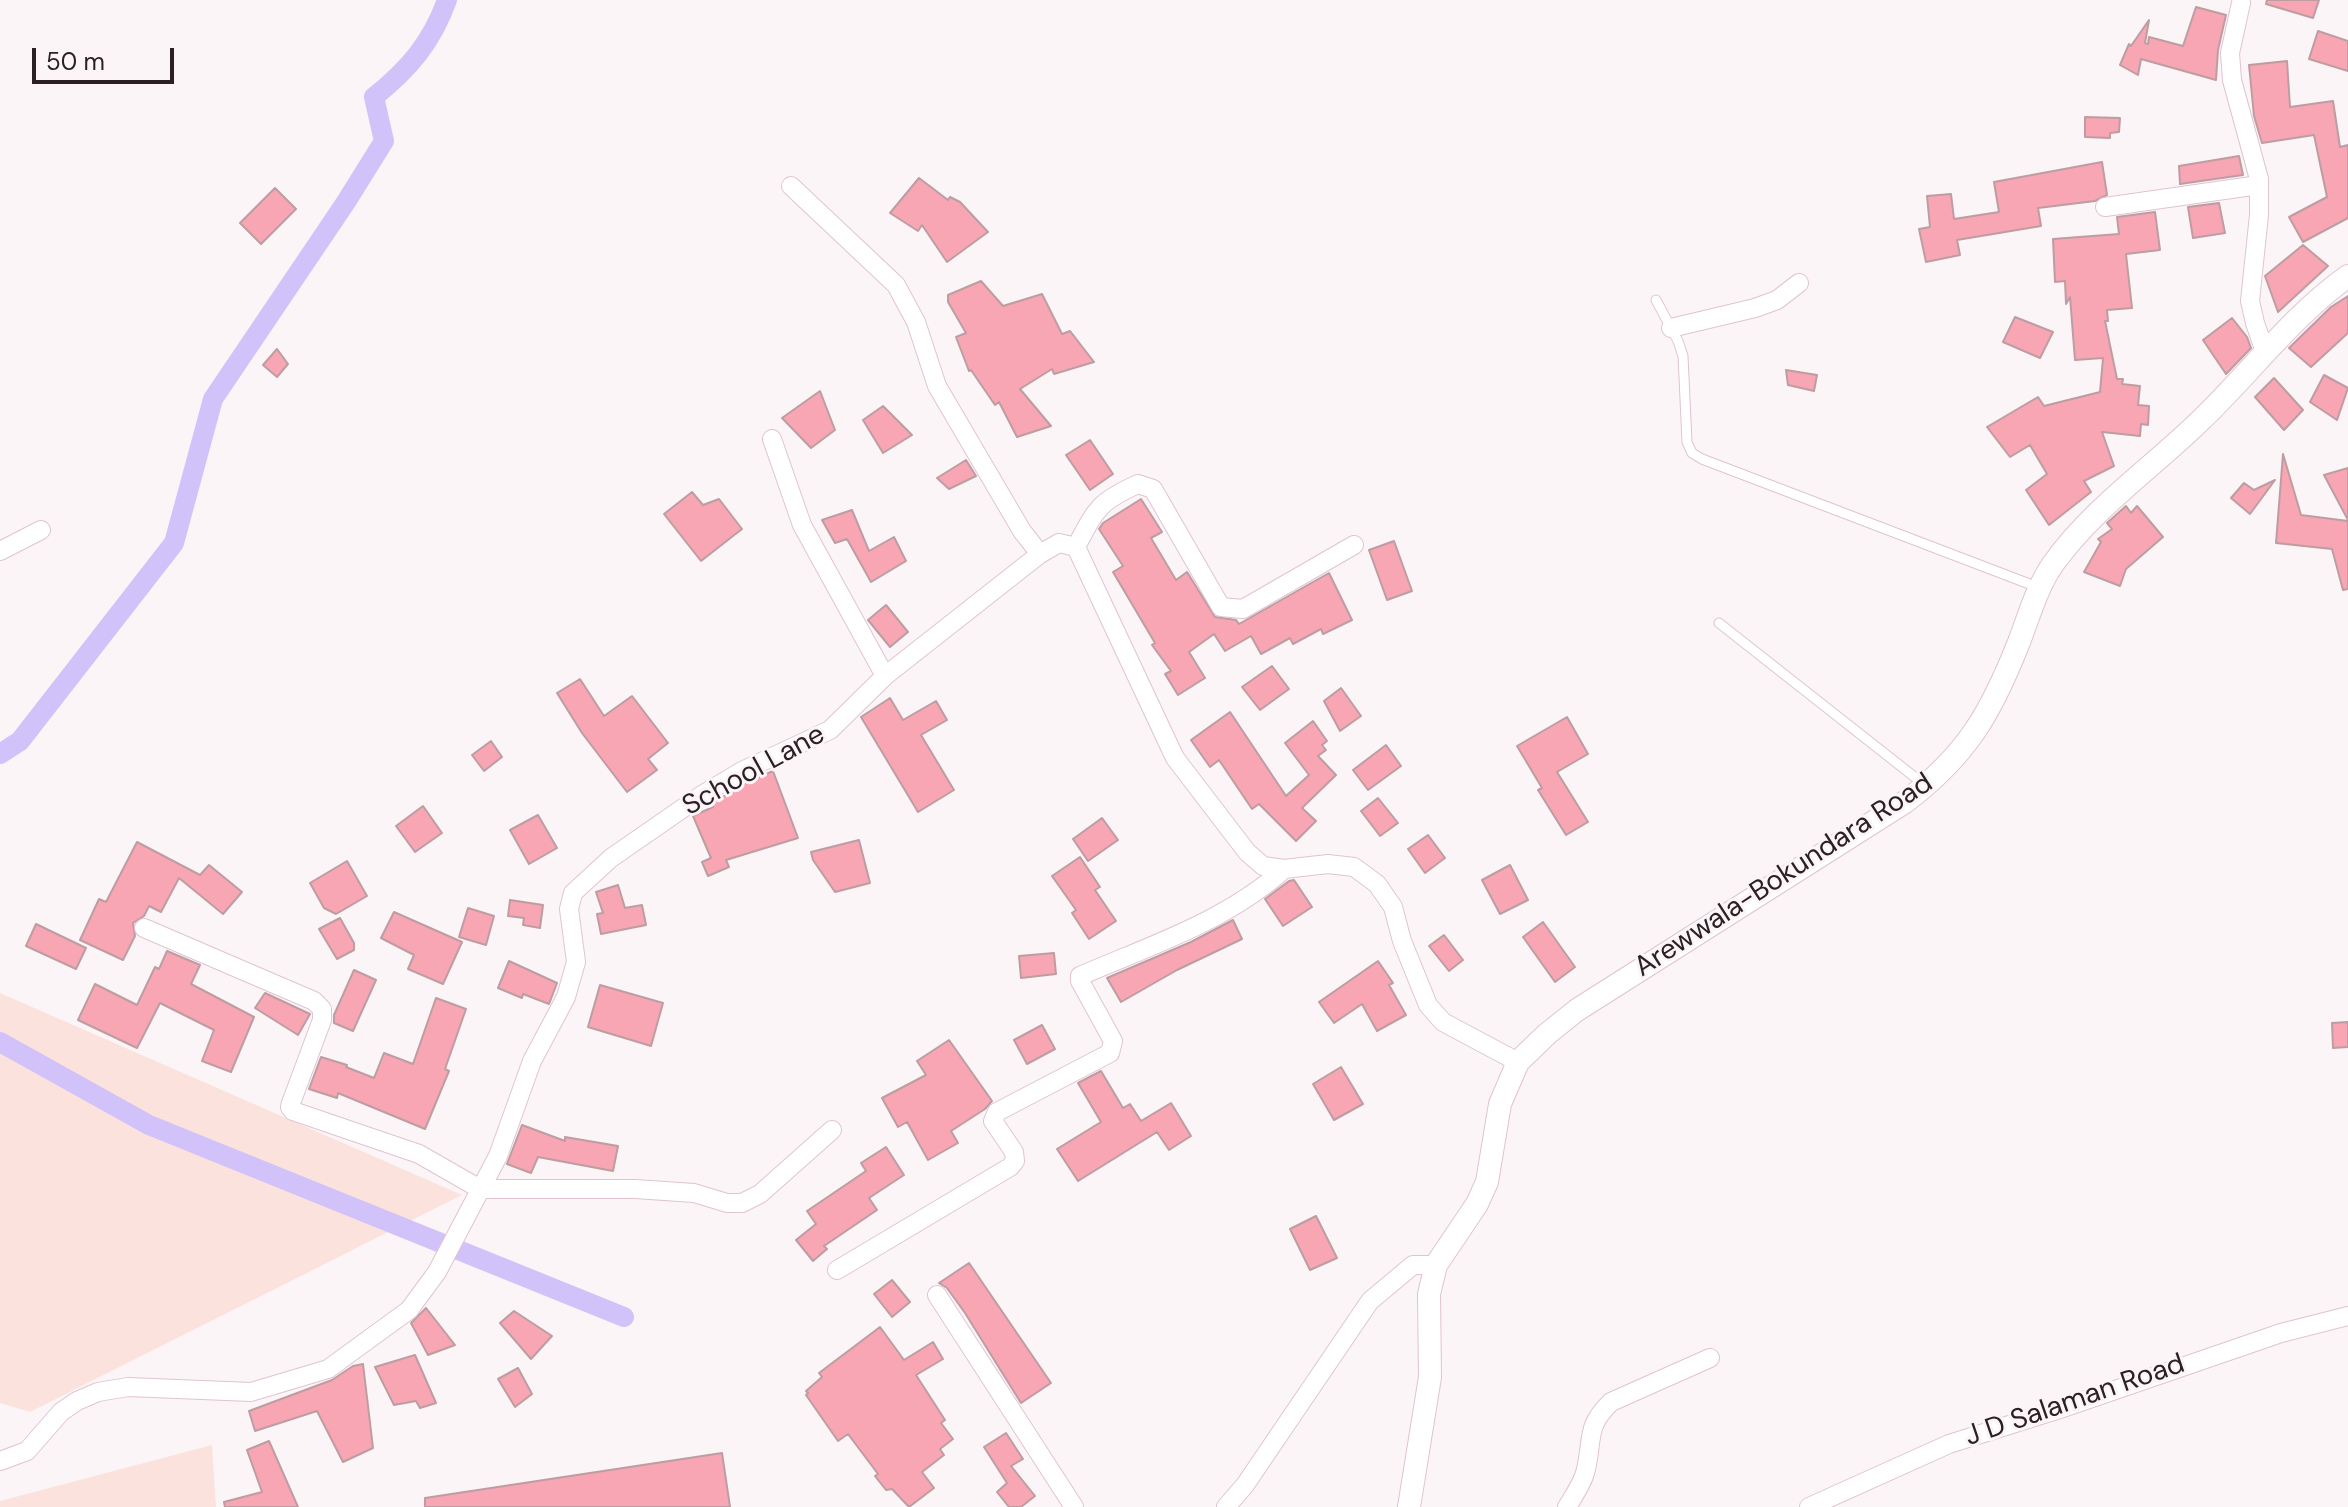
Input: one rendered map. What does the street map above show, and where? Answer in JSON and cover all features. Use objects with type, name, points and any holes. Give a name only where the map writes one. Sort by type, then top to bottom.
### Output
[{"type":"street","points":[[2241,3],[2230,53],[2232,80],[2259,185],[2250,301],[2265,352]]},
{"type":"street","points":[[2105,207],[2259,185]]},
{"type":"street","points":[[791,186],[896,285],[916,322],[937,386],[1022,531],[1040,554]]},
{"type":"street","name":"Arewwala-Bokundara Road","points":[[1409,1507],[1430,1377],[1429,1294],[1436,1265],[1477,1204],[1487,1182],[1500,1104],[1518,1062],[1577,1010],[1926,786],[1972,738],[2000,690],[2040,588],[2052,566],[2095,517],[2200,422],[2306,309],[2348,276]]},
{"type":"street","points":[[1671,328],[1755,308],[1777,300],[1799,283]]},
{"type":"street","points":[[772,439],[802,525],[885,676]]},
{"type":"street","points":[[1354,545],[1243,609],[1231,610],[1221,607],[1153,489],[1138,484],[1097,508],[1076,547],[1175,758],[1247,852],[1263,866],[1284,869],[1328,864],[1354,867],[1377,884],[1393,907],[1402,941],[1428,1005],[1443,1022],[1518,1062]]},
{"type":"street","points":[[0,551],[41,530]]},
{"type":"street","name":"School Lane","points":[[0,1461],[27,1451],[61,1412],[98,1392],[128,1387],[251,1392],[328,1369],[409,1310],[437,1272],[498,1156],[532,1061],[566,997],[576,962],[569,909],[573,893],[611,858],[702,795],[742,771],[830,730],[885,676],[1040,554],[1059,543],[1076,547]]},
{"type":"street","points":[[837,1270],[1010,1167],[1015,1161],[1014,1152],[993,1121],[997,1112],[1110,1053],[1113,1041],[1080,976],[1185,931],[1243,901],[1284,869]]},
{"type":"street","points":[[144,928],[314,1001],[322,1009],[322,1020],[291,1103],[293,1111],[419,1154],[480,1189],[635,1189],[694,1193],[727,1203],[742,1203],[760,1194],[832,1130]]},
{"type":"street","points":[[1226,1507],[1245,1485],[1370,1301],[1413,1265],[1436,1265]]},
{"type":"street","points":[[937,1295],[1074,1507]]},
{"type":"street","name":"J D Salaman Road","points":[[1809,1507],[1949,1444],[2281,1333],[2348,1316]]},
{"type":"street","points":[[1567,1507],[1585,1475],[1594,1420],[1601,1412],[1611,1402],[1710,1358]]},
{"type":"lane","points":[[1656,300],[1683,356],[1687,442],[1692,453],[1815,504],[2040,588]]},
{"type":"lane","points":[[1719,623],[1926,786]]},
{"type":"shaded area","points":[[0,993],[462,1195],[30,1412],[0,1403]]},
{"type":"shaded area","points":[[212,1445],[216,1507],[0,1507],[0,1501]]},
{"type":"building","points":[[2267,0],[2319,0],[2313,18],[2266,4]]},
{"type":"building","points":[[2196,7],[2226,15],[2218,50],[2216,80],[2141,59],[2138,75],[2120,65],[2129,44],[2131,46],[2149,20],[2145,43],[2148,44],[2149,37],[2183,46]]},
{"type":"building","points":[[2318,31],[2348,41],[2348,71],[2309,59]]},
{"type":"building","points":[[2287,61],[2290,107],[2333,101],[2340,147],[2348,145],[2348,218],[2303,242],[2289,217],[2327,197],[2314,135],[2262,143],[2254,116],[2249,65]]},
{"type":"building","points":[[2085,117],[2120,118],[2119,132],[2110,133],[2110,138],[2085,137]]},
{"type":"building","points":[[2239,156],[2243,175],[2180,184],[2179,166]]},
{"type":"building","points":[[2102,162],[2107,195],[2095,201],[2038,208],[2041,226],[1957,240],[1960,255],[1926,262],[1919,229],[1930,227],[1927,196],[1951,194],[1954,219],[1999,212],[1994,182]]},
{"type":"building","points":[[919,178],[948,200],[950,197],[960,202],[988,232],[947,262],[922,225],[918,231],[890,213]]},
{"type":"building","points":[[275,188],[296,209],[261,244],[240,223]]},
{"type":"building","points":[[2219,203],[2225,233],[2193,238],[2188,207]]},
{"type":"building","points":[[2155,212],[2160,250],[2126,254],[2132,308],[2107,310],[2108,321],[2105,321],[2117,379],[2123,379],[2122,384],[2140,386],[2138,405],[2149,406],[2148,425],[2141,424],[2140,436],[2102,432],[2114,466],[2084,481],[2091,492],[2049,525],[2026,490],[2047,474],[2030,445],[2010,457],[1987,427],[2038,397],[2044,406],[2100,392],[2103,358],[2075,360],[2070,297],[2066,304],[2065,281],[2055,282],[2053,239],[2119,234],[2117,217]]},
{"type":"building","points":[[2303,245],[2328,266],[2278,312],[2265,276]]},
{"type":"building","points":[[981,281],[1003,306],[1042,294],[1062,334],[1070,331],[1094,362],[1054,374],[1052,369],[1020,389],[1051,426],[1017,437],[999,402],[995,405],[969,371],[956,337],[966,333],[948,302],[948,295]]},
{"type":"building","points":[[2348,296],[2348,333],[2311,367],[2289,348],[2331,307]]},
{"type":"building","points":[[2015,317],[2053,332],[2040,358],[2003,342]]},
{"type":"building","points":[[2232,318],[2247,337],[2251,348],[2226,374],[2203,340]]},
{"type":"building","points":[[277,349],[288,364],[277,377],[263,365]]},
{"type":"building","points":[[1786,370],[1817,375],[1814,391],[1788,385]]},
{"type":"building","points":[[2324,375],[2348,388],[2337,420],[2310,402]]},
{"type":"building","points":[[2274,378],[2303,410],[2284,430],[2255,397]]},
{"type":"building","points":[[820,391],[835,430],[811,448],[782,418]]},
{"type":"building","points":[[883,406],[912,435],[883,453],[863,420]]},
{"type":"building","points":[[1090,440],[1113,474],[1090,490],[1066,455]]},
{"type":"building","points":[[2283,454],[2301,515],[2348,521],[2348,589],[2343,590],[2332,549],[2276,543]]},
{"type":"building","points":[[966,460],[976,476],[949,489],[937,478]]},
{"type":"building","points":[[2348,468],[2348,520],[2324,475]]},
{"type":"building","points":[[2275,480],[2250,514],[2231,498],[2244,483],[2254,490]]},
{"type":"building","points":[[692,492],[703,505],[719,499],[742,529],[701,561],[664,514]]},
{"type":"building","points":[[1141,499],[1162,532],[1151,538],[1176,580],[1187,572],[1215,617],[1236,620],[1239,624],[1329,573],[1352,620],[1323,634],[1321,629],[1293,644],[1290,638],[1261,654],[1251,636],[1225,651],[1214,634],[1189,652],[1205,678],[1178,695],[1165,674],[1171,671],[1152,645],[1155,643],[1113,572],[1123,566],[1099,529],[1103,523]]},
{"type":"building","points":[[2126,506],[2131,513],[2137,506],[2163,537],[2126,569],[2120,586],[2084,572],[2101,542],[2098,539],[2112,529],[2107,523]]},
{"type":"building","points":[[852,510],[869,551],[894,537],[906,561],[871,582],[847,539],[835,543],[822,520]]},
{"type":"building","points":[[1394,541],[1412,591],[1387,600],[1369,550]]},
{"type":"building","points":[[886,605],[908,632],[890,647],[868,620]]},
{"type":"building","points":[[1272,666],[1289,689],[1260,710],[1242,687]]},
{"type":"building","points":[[580,679],[604,716],[632,696],[668,743],[648,759],[657,770],[627,792],[582,733],[557,693]]},
{"type":"building","points":[[1341,688],[1361,716],[1340,731],[1324,701]]},
{"type":"building","points":[[890,698],[903,720],[936,701],[947,720],[921,735],[954,790],[918,812],[861,717]]},
{"type":"building","points":[[1230,712],[1286,796],[1309,775],[1285,743],[1313,721],[1327,741],[1322,745],[1326,750],[1318,756],[1336,775],[1302,808],[1316,821],[1296,841],[1259,804],[1252,809],[1219,760],[1210,767],[1191,740]]},
{"type":"building","points":[[1567,717],[1588,754],[1557,772],[1588,822],[1566,835],[1538,790],[1542,788],[1517,746]]},
{"type":"building","points":[[491,741],[502,757],[484,771],[472,755]]},
{"type":"building","points":[[1386,745],[1401,766],[1368,790],[1353,770]]},
{"type":"building","points":[[773,771],[798,838],[726,860],[729,867],[708,876],[702,862],[711,858],[693,816],[713,807],[712,803],[748,782]]},
{"type":"building","points":[[1378,798],[1398,823],[1380,836],[1361,811]]},
{"type":"building","points":[[423,806],[442,833],[415,852],[396,826]]},
{"type":"building","points":[[538,815],[557,848],[529,864],[510,830]]},
{"type":"building","points":[[1102,818],[1118,840],[1088,861],[1073,839]]},
{"type":"building","points":[[1428,835],[1445,858],[1425,873],[1408,849]]},
{"type":"building","points":[[859,840],[870,883],[835,892],[813,860],[811,852]]},
{"type":"building","points":[[137,842],[200,875],[209,865],[242,892],[223,914],[179,878],[161,912],[149,906],[144,916],[133,923],[135,936],[123,960],[80,940],[99,899],[106,902]]},
{"type":"building","points":[[1080,857],[1100,887],[1095,890],[1116,921],[1089,939],[1072,913],[1076,910],[1052,876]]},
{"type":"building","points":[[347,861],[367,896],[336,914],[324,908],[310,883]]},
{"type":"building","points":[[1510,865],[1528,900],[1500,914],[1482,880]]},
{"type":"building","points":[[1294,880],[1312,907],[1283,926],[1265,899]]},
{"type":"building","points":[[618,885],[625,908],[642,905],[646,925],[601,934],[597,914],[603,913],[596,892]]},
{"type":"building","points":[[510,900],[543,905],[540,928],[523,925],[524,918],[508,916]]},
{"type":"building","points":[[468,908],[494,916],[486,945],[459,937]]},
{"type":"building","points":[[394,912],[462,942],[443,984],[408,969],[414,955],[381,938]]},
{"type":"building","points":[[340,918],[354,943],[354,950],[337,959],[319,929]]},
{"type":"building","points":[[1233,920],[1242,939],[1177,970],[1121,1002],[1107,978],[1191,942]]},
{"type":"building","points":[[1543,922],[1575,967],[1555,982],[1523,937]]},
{"type":"building","points":[[36,924],[86,948],[76,969],[26,946]]},
{"type":"building","points":[[1444,935],[1463,960],[1449,971],[1429,946]]},
{"type":"building","points":[[167,951],[200,965],[191,984],[254,1017],[231,1072],[202,1061],[214,1030],[160,1003],[137,1048],[78,1020],[95,984],[137,1005],[155,967],[159,969]]},
{"type":"building","points":[[1054,953],[1056,974],[1021,978],[1019,956]]},
{"type":"building","points":[[509,961],[557,983],[549,1004],[498,988]]},
{"type":"building","points":[[1378,961],[1393,983],[1389,985],[1406,1015],[1377,1031],[1362,1004],[1334,1023],[1319,1002]]},
{"type":"building","points":[[354,970],[376,980],[353,1031],[334,1023],[334,1015]]},
{"type":"building","points":[[600,985],[663,1003],[651,1046],[588,1027]]},
{"type":"building","points":[[265,993],[310,1014],[298,1035],[255,1008]]},
{"type":"building","points":[[436,998],[466,1009],[445,1069],[449,1071],[425,1129],[338,1093],[337,1098],[309,1089],[321,1057],[374,1078],[384,1053],[413,1064]]},
{"type":"building","points":[[2348,1022],[2348,1047],[2333,1048],[2332,1023]]},
{"type":"building","points":[[1042,1025],[1055,1049],[1027,1064],[1014,1040]]},
{"type":"building","points":[[949,1040],[992,1101],[951,1131],[958,1143],[928,1160],[907,1122],[898,1127],[882,1098],[926,1075],[917,1061]]},
{"type":"building","points":[[1341,1067],[1363,1104],[1334,1120],[1313,1084]]},
{"type":"building","points":[[1101,1071],[1123,1108],[1130,1104],[1141,1121],[1171,1103],[1191,1136],[1169,1150],[1157,1132],[1078,1181],[1057,1149],[1101,1122],[1078,1083]]},
{"type":"building","points":[[522,1125],[565,1141],[565,1137],[618,1146],[613,1171],[538,1157],[531,1173],[507,1164]]},
{"type":"building","points":[[886,1147],[904,1175],[869,1198],[877,1210],[824,1246],[827,1249],[813,1261],[796,1240],[816,1224],[807,1211],[866,1171],[861,1163]]},
{"type":"building","points":[[1316,1216],[1337,1258],[1310,1270],[1290,1229]]},
{"type":"building","points":[[969,1263],[1051,1383],[1021,1403],[965,1313],[947,1288],[939,1283]]},
{"type":"building","points":[[892,1280],[910,1302],[892,1317],[874,1294]]},
{"type":"building","points":[[426,1308],[455,1345],[428,1355],[411,1323]]},
{"type":"building","points":[[514,1311],[552,1336],[531,1359],[500,1323]]},
{"type":"building","points":[[880,1327],[904,1360],[933,1342],[943,1359],[916,1375],[945,1420],[941,1423],[953,1439],[940,1449],[944,1455],[922,1472],[934,1488],[909,1507],[892,1489],[886,1490],[848,1434],[838,1441],[806,1395],[806,1391],[822,1377],[819,1373]]},
{"type":"building","points":[[415,1355],[436,1403],[420,1408],[416,1401],[394,1405],[375,1367]]},
{"type":"building","points":[[363,1364],[373,1448],[343,1462],[317,1411],[255,1431],[249,1411],[332,1380],[353,1366]]},
{"type":"building","points":[[518,1368],[532,1394],[515,1407],[498,1379]]},
{"type":"building","points":[[1006,1433],[1023,1459],[1011,1466],[1035,1496],[1021,1507],[1009,1507],[997,1492],[1007,1483],[984,1447]]},
{"type":"building","points":[[269,1441],[298,1507],[225,1507],[224,1502],[262,1492],[247,1450]]},
{"type":"building","points":[[722,1453],[730,1507],[425,1507],[425,1498]]},
{"type":"waterway","points":[[0,754],[20,741],[174,543],[213,399],[384,141],[374,97],[418,54],[447,0]]},
{"type":"waterway","points":[[0,1042],[149,1125],[624,1317]]}]
